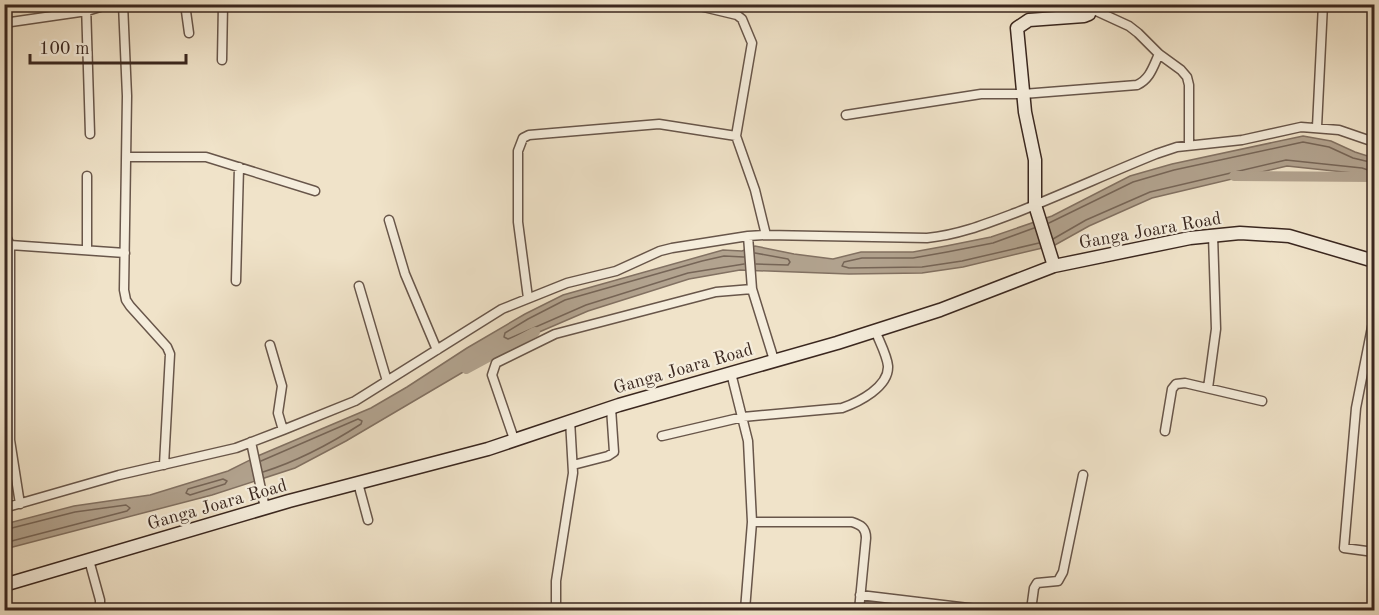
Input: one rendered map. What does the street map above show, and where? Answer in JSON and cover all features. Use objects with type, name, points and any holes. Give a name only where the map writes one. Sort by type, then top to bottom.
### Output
[{"type":"main road","points":[[1054,266],[1036,209],[1035,160],[1023,93],[1017,28],[1029,20],[1084,16],[1089,14],[1092,7]]},
{"type":"main road","name":"Ganga Joara Road","points":[[4,585],[265,508],[468,454],[570,420],[940,310],[1054,266],[1213,235],[1249,232],[1288,236],[1374,261]]},
{"type":"street","points":[[4,23],[110,4]]},
{"type":"street","points":[[123,4],[127,96],[126,300],[170,354],[164,465]]},
{"type":"street","points":[[185,4],[189,33]]},
{"type":"street","points":[[222,60],[223,4]]},
{"type":"street","points":[[691,4],[737,15],[742,19],[750,36],[752,53],[736,136],[755,190],[765,235]]},
{"type":"street","points":[[1317,127],[1323,4]]},
{"type":"street","points":[[1092,7],[1129,26],[1187,77],[1189,146]]},
{"type":"street","points":[[86,8],[90,134]]},
{"type":"street","points":[[846,115],[972,94],[1137,85],[1149,77],[1159,54]]},
{"type":"street","points":[[528,298],[518,222],[518,151],[523,138],[538,133],[659,124],[736,136]]},
{"type":"street","points":[[4,508],[112,477],[236,448],[284,430],[345,406],[502,309],[567,283],[616,271],[660,251],[765,235],[936,237],[970,230],[1036,209],[1156,154],[1189,146],[1242,141],[1300,127],[1339,130],[1374,142]]},
{"type":"street","points":[[126,157],[206,157],[315,191]]},
{"type":"street","points":[[236,281],[239,167]]},
{"type":"street","points":[[87,176],[87,250]]},
{"type":"street","points":[[389,220],[408,282],[437,350]]},
{"type":"street","points":[[4,232],[10,245],[10,440],[20,504]]},
{"type":"street","points":[[1208,388],[1216,329],[1213,235]]},
{"type":"street","points":[[748,236],[752,289],[774,360]]},
{"type":"street","points":[[10,245],[125,253]]},
{"type":"street","points":[[359,286],[387,381]]},
{"type":"street","points":[[514,439],[492,375],[496,363],[555,334],[716,292],[752,289]]},
{"type":"street","points":[[1374,317],[1356,408],[1344,548],[1374,552]]},
{"type":"street","points":[[662,436],[743,417],[842,408],[881,385],[886,376],[888,367],[875,330]]},
{"type":"street","points":[[270,345],[282,386],[278,413],[284,430]]},
{"type":"street","points":[[730,373],[748,441],[752,522],[745,610]]},
{"type":"street","points":[[1165,431],[1172,389],[1176,384],[1185,383],[1262,401]]},
{"type":"street","points":[[573,465],[608,456],[614,452],[611,408]]},
{"type":"street","points":[[556,610],[556,581],[572,484],[570,420]]},
{"type":"street","points":[[251,442],[265,508]]},
{"type":"street","points":[[1031,610],[1034,588],[1037,583],[1058,581],[1063,572],[1083,475]]},
{"type":"street","points":[[358,483],[368,520]]},
{"type":"street","points":[[752,522],[852,522],[860,524],[866,531],[866,538],[858,610]]},
{"type":"street","points":[[89,560],[98,590],[100,610]]},
{"type":"street","points":[[860,595],[984,610]]},
{"type":"water","points":[[1303,136],[1331,141],[1374,158],[1374,178],[1362,174],[1287,166],[1152,198],[1089,226],[1055,245],[963,267],[922,273],[849,274],[740,270],[689,279],[588,311],[509,345],[346,441],[295,468],[212,495],[5,549],[5,524],[74,506],[150,495],[228,471],[371,408],[467,348],[563,295],[723,250],[742,251],[755,246],[833,259],[861,252],[913,252],[991,237],[1052,216],[1130,176],[1172,164]]},
{"type":"waterway","points":[[1234,176],[1374,177]]},
{"type":"waterway","points":[[466,369],[535,332]]}]
